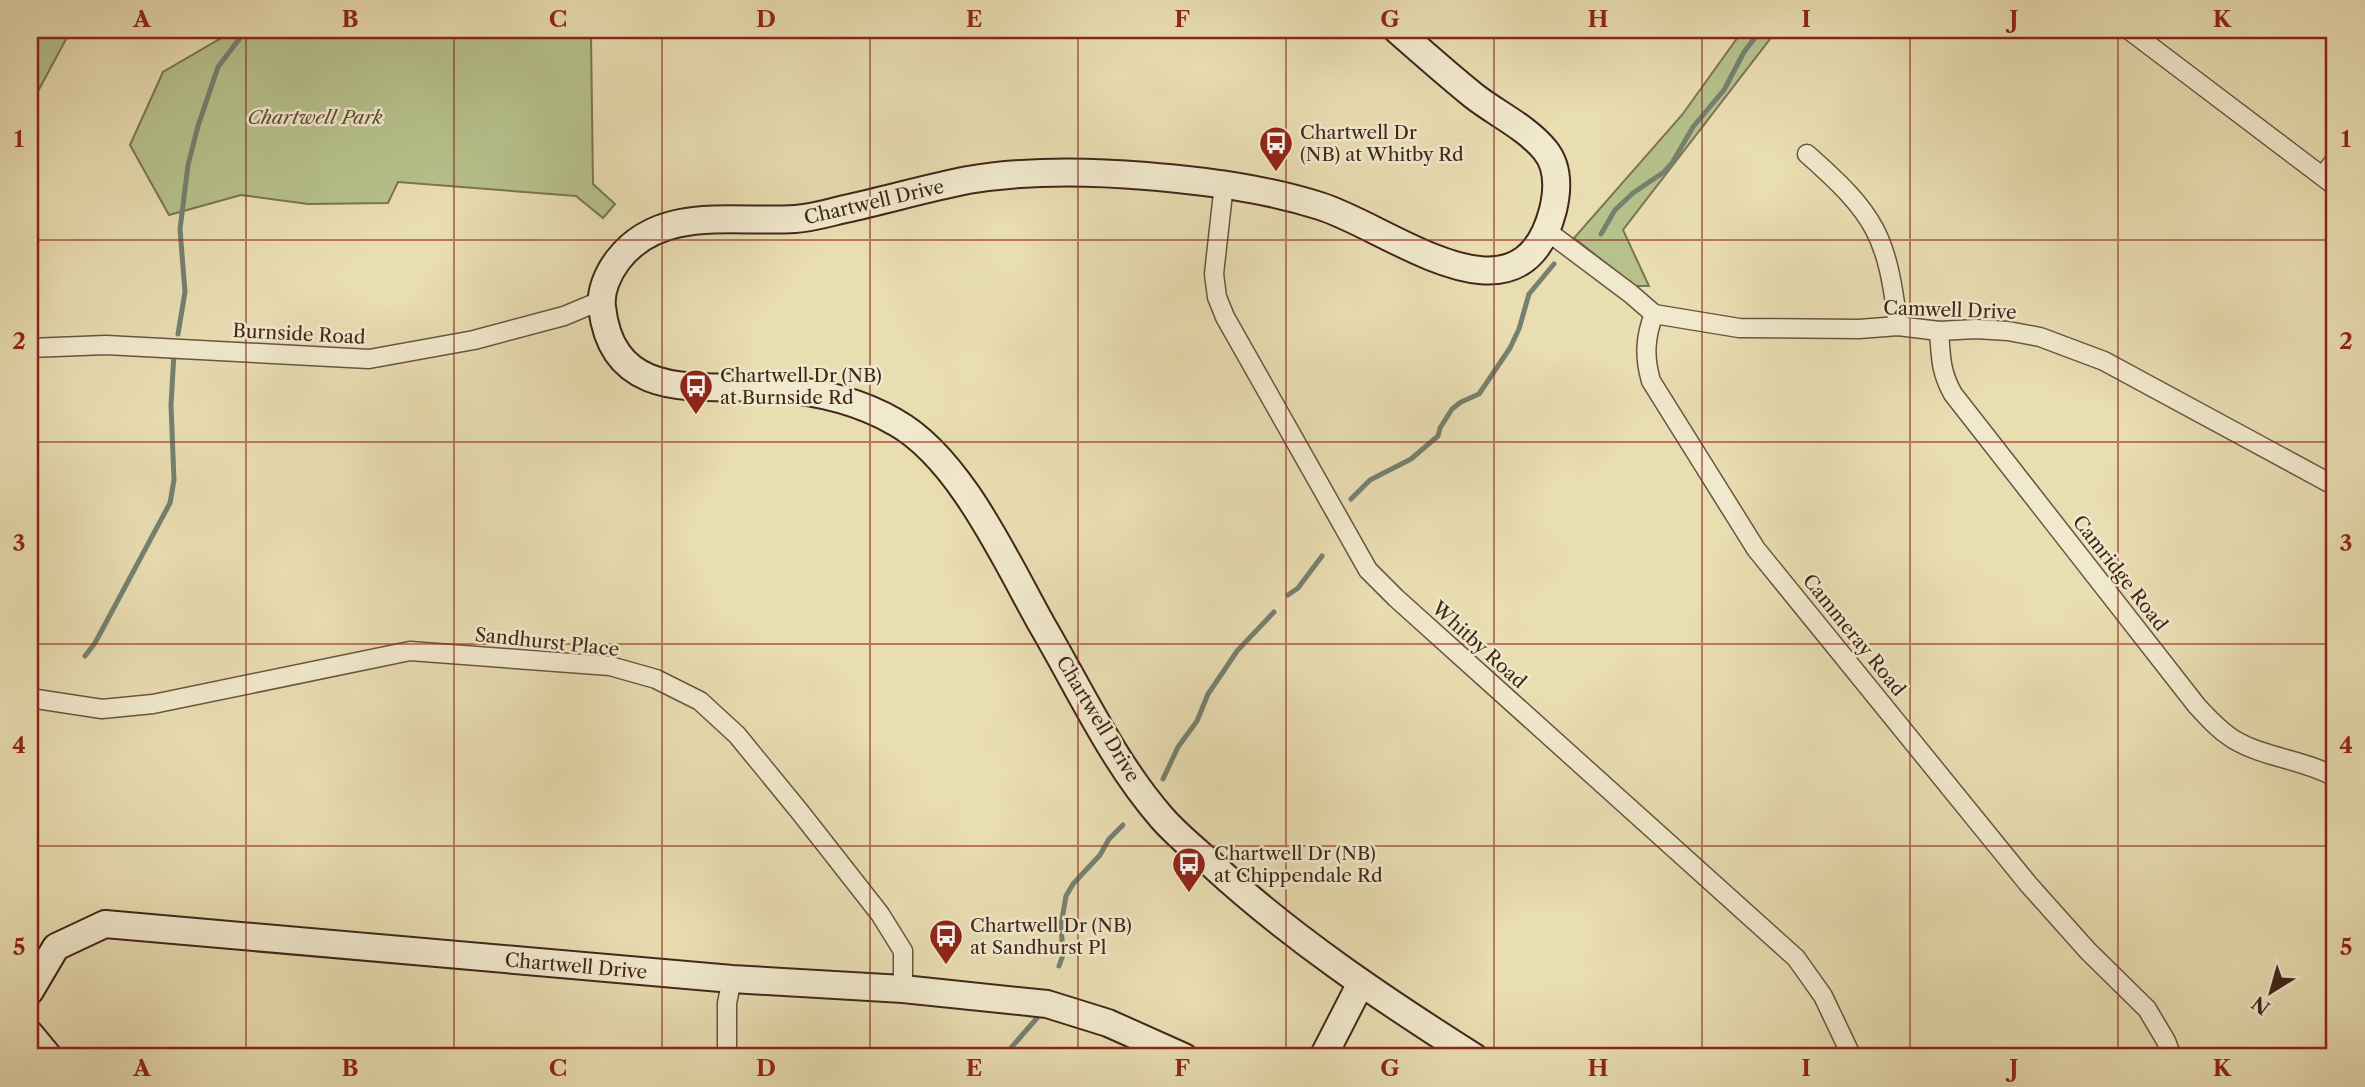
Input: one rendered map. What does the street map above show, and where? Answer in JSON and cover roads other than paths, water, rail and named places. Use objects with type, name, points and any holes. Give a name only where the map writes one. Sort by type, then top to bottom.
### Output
[{"type":"street","name":"Chartwell Drive","points":[[1397,30],[1462,86],[1524,131],[1548,153],[1557,174],[1556,199],[1547,231],[1531,256],[1496,272],[1451,267],[1327,208],[1224,184],[1063,171],[972,180],[802,219],[664,225],[638,238],[621,256],[608,274],[600,301],[614,348],[632,368],[656,381],[680,388],[779,388],[846,401],[891,419],[919,437],[947,468],[977,510],[1129,776],[1165,822],[1234,885],[1301,939],[1361,984],[1474,1057]]},
{"type":"street","points":[[2129,30],[2329,181],[2335,160]]},
{"type":"street","points":[[1807,154],[1855,199],[1878,232],[1890,271],[1898,326]]},
{"type":"street","name":"Whitby Road","points":[[1224,184],[1214,274],[1217,297],[1225,317],[1368,570],[1796,958],[1823,996],[1852,1057]]},
{"type":"street","points":[[1547,231],[1654,314]]},
{"type":"street","name":"Burnside Road","points":[[30,348],[106,345],[369,359],[474,340],[564,316],[600,301]]},
{"type":"street","name":"Camwell Drive","points":[[1654,314],[1717,325],[1769,330],[1898,326],[1939,331],[2008,331],[2039,337],[2072,348],[2170,396],[2335,485]]},
{"type":"street","name":"Cammeray Road","points":[[1654,314],[1646,348],[1646,365],[1651,381],[1756,549],[2029,885],[2088,951],[2147,1009],[2172,1057]]},
{"type":"street","name":"Camridge Road","points":[[1939,331],[1941,366],[1954,394],[2204,713],[2222,732],[2235,740],[2252,748],[2309,765],[2335,777]]},
{"type":"street","name":"Sandhurst Place","points":[[30,698],[102,709],[153,704],[410,651],[610,666],[656,679],[700,701],[737,735],[800,812],[880,914],[903,951],[903,989]]},
{"type":"street","name":"Chartwell Drive","points":[[30,991],[56,947],[105,924],[732,979],[903,989],[1047,1004],[1108,1023],[1184,1057]]},
{"type":"street","points":[[727,1057],[727,1003],[732,979]]},
{"type":"street","points":[[1323,1057],[1361,984]]},
{"type":"street","points":[[30,1034],[48,1057]]},
{"type":"waterway","points":[[178,334],[185,292],[180,229],[188,165],[218,67],[246,30]]},
{"type":"waterway","points":[[1601,234],[1615,210],[1672,163],[1693,127],[1724,90],[1744,52],[1761,30]]},
{"type":"waterway","points":[[1351,499],[1370,480],[1411,459],[1438,436],[1452,409],[1479,394],[1510,348],[1519,329],[1529,294],[1554,264]]},
{"type":"waterway","points":[[85,656],[95,643],[170,503],[174,480],[171,405],[174,353]]},
{"type":"waterway","points":[[1288,595],[1298,588],[1322,556]]},
{"type":"waterway","points":[[1163,779],[1178,747],[1197,721],[1208,694],[1237,651],[1274,612]]},
{"type":"waterway","points":[[1059,966],[1063,955],[1061,925],[1066,896],[1073,884],[1100,855],[1109,839],[1123,825]]},
{"type":"waterway","points":[[1003,1057],[1037,1018]]},
{"type":"place","name":"Chartwell Dr (NB) at Whitby Rd","points":[[1276,173]]},
{"type":"place","name":"Chartwell Dr (NB) at Burnside Rd","points":[[696,416]]},
{"type":"place","name":"Chartwell Dr (NB) at Chippendale Rd","points":[[1189,894]]},
{"type":"place","name":"Chartwell Dr (NB) at Sandhurst Pl","points":[[946,966]]},
{"type":"park label","name":"Chartwell Park","points":[[315,117]]}]
